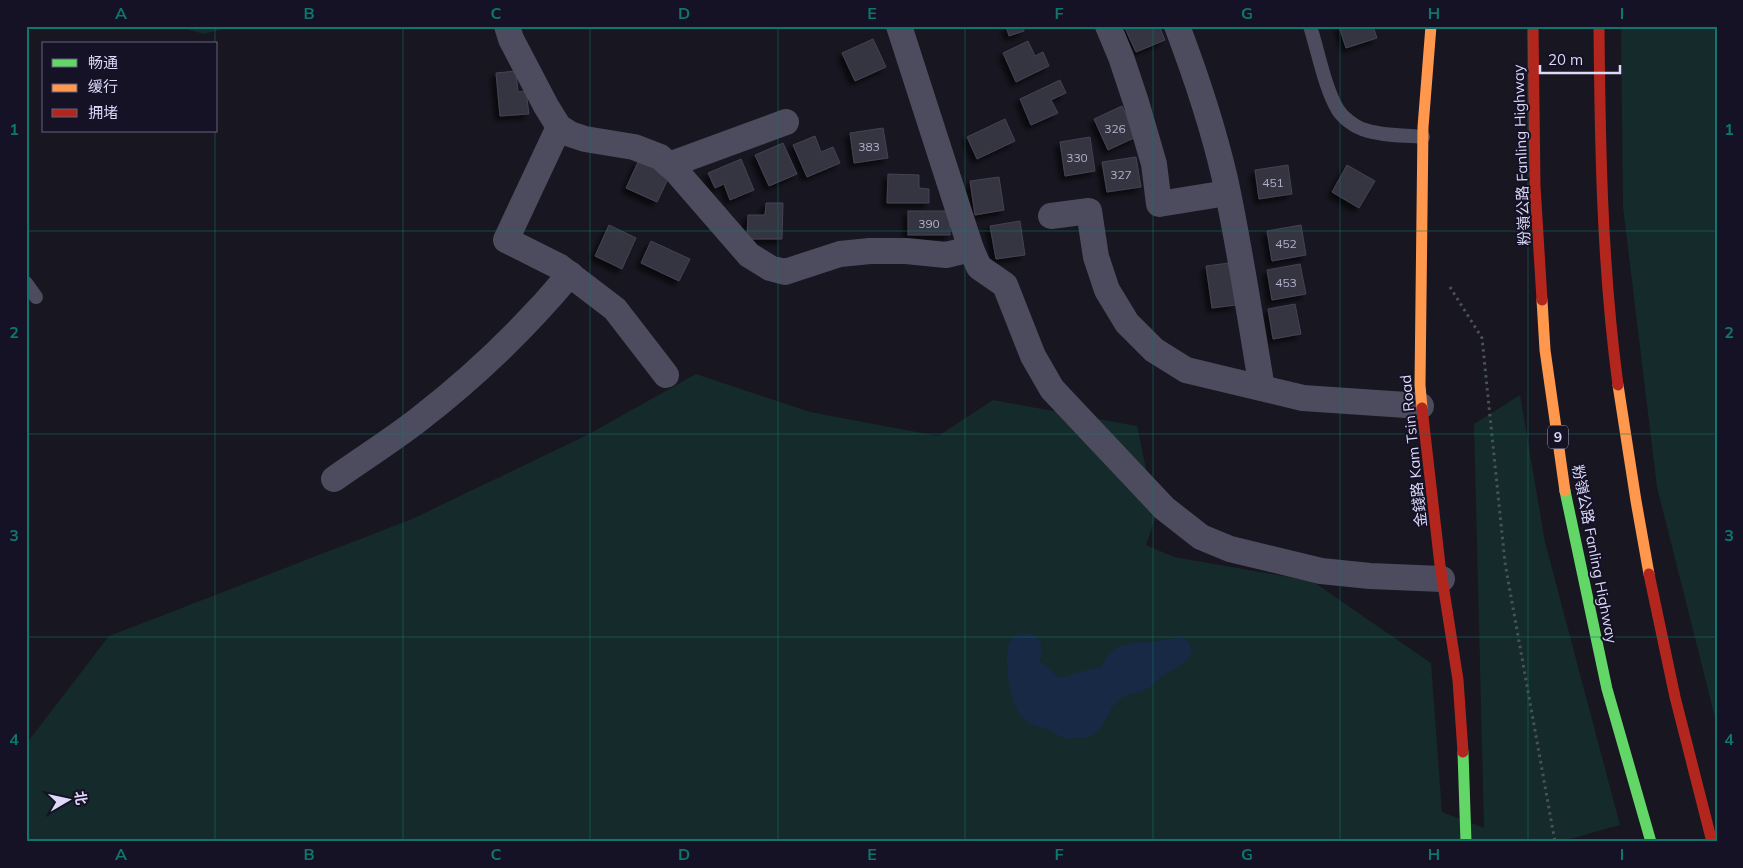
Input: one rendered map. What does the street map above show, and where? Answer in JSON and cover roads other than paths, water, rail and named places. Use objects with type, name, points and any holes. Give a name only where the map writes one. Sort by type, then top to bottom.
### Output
[{"type":"main road","name":"金錢路 Kam Tsin Road","points":[[1431,26],[1423,137],[1420,386],[1442,579],[1458,680],[1465,776],[1466,842]]},
{"type":"main road","name":"粉嶺公路 Fanling Highway","points":[[1534,26],[1535,186],[1545,350],[1567,505],[1607,689],[1650,840]]},
{"type":"main road","points":[[1600,26],[1602,181],[1609,305],[1619,394],[1641,538],[1668,670],[1712,842]]},
{"type":"street","points":[[507,26],[511,39],[559,127],[570,134],[585,139],[634,147],[660,156],[749,255],[770,268],[785,272],[840,254],[870,251],[906,251],[946,255],[971,250]]},
{"type":"street","points":[[899,26],[971,250],[979,266],[1006,285],[1033,356],[1052,389],[1164,508],[1201,537],[1230,549],[1321,571],[1370,576],[1442,579]]},
{"type":"street","points":[[1108,26],[1136,102],[1154,164],[1159,204],[1227,193]]},
{"type":"street","points":[[1177,26],[1207,114],[1227,193],[1262,388]]},
{"type":"street","points":[[669,165],[786,122]]},
{"type":"street","points":[[559,127],[506,240],[560,267],[615,309],[666,375]]},
{"type":"street","points":[[1050,216],[1089,211],[1096,257],[1107,290],[1127,324],[1154,350],[1186,370],[1303,398],[1421,406]]},
{"type":"street","points":[[334,479],[418,420],[478,370],[540,310],[570,274]]},
{"type":"lane","points":[[1310,26],[1331,94],[1339,112],[1350,122],[1362,129],[1386,134],[1423,137]]},
{"type":"lane","points":[[26,283],[36,298]]},
{"type":"water","points":[[1016,635],[1035,635],[1042,646],[1040,661],[1060,678],[1094,668],[1101,668],[1110,653],[1117,648],[1132,643],[1184,638],[1192,651],[1186,661],[1161,677],[1149,688],[1125,696],[1118,701],[1094,735],[1085,738],[1064,738],[1023,719],[1013,699],[1007,665],[1009,645],[1012,638]]}]
